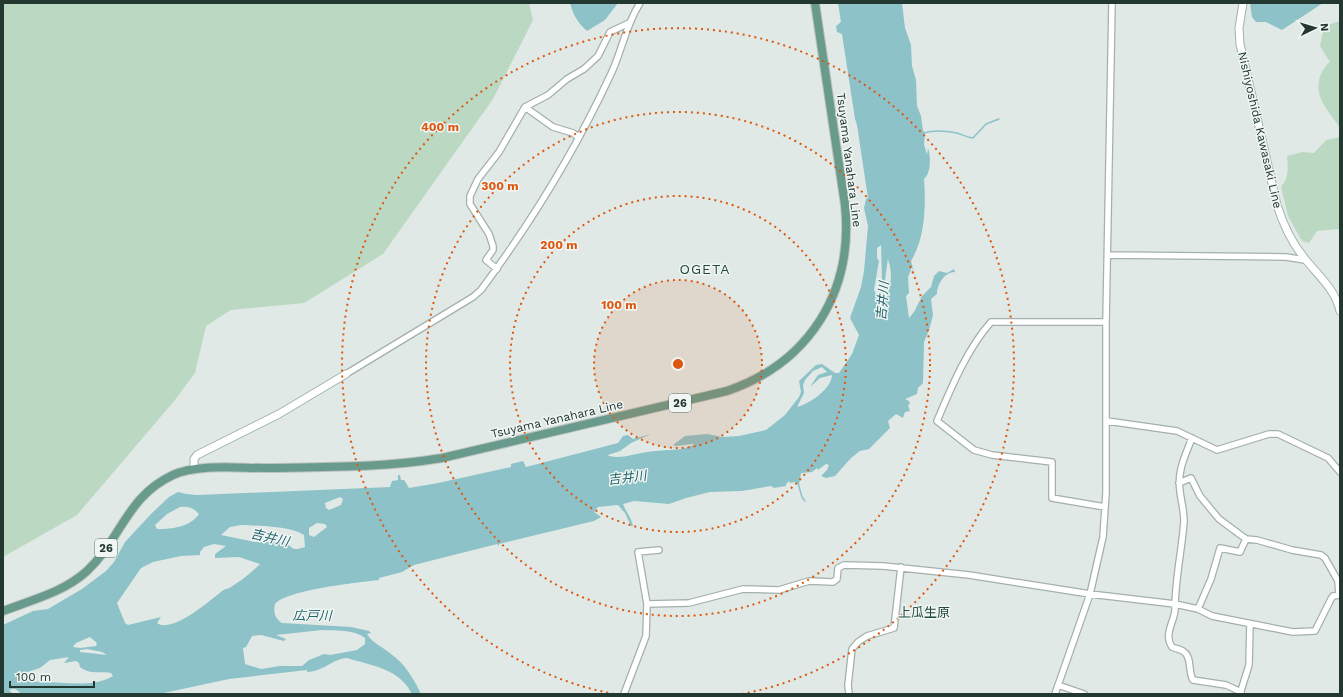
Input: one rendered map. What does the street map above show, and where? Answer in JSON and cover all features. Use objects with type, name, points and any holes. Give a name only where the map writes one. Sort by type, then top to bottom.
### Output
[{"type":"main road","name":"Tsuyama Yanahara Line","points":[[3,611],[69,585],[87,570],[103,552],[138,499],[164,479],[175,474],[194,470],[388,465],[442,458],[727,391],[752,381],[776,368],[798,349],[825,313],[841,274],[846,248],[847,233],[845,205],[815,3]]},
{"type":"main road","name":"Nishiyoshida Kawasaki Line","points":[[1243,3],[1238,28],[1240,44],[1281,218],[1305,260],[1331,291],[1340,311]]},
{"type":"main road","points":[[194,470],[194,459],[197,455],[279,414],[346,374]]},
{"type":"street","points":[[346,374],[473,298],[481,290],[497,269],[549,189],[578,137],[610,76],[629,23],[640,3]]},
{"type":"street","points":[[1055,694],[1090,594],[1103,537],[1106,508],[1106,322],[1112,3]]},
{"type":"street","points":[[497,269],[486,260],[493,250],[493,246],[489,234],[470,204],[470,196],[478,179],[498,152],[525,107],[548,95],[567,79],[584,69],[598,56],[610,32],[629,23]]},
{"type":"street","points":[[525,107],[554,127],[573,133],[578,137]]},
{"type":"street","points":[[1108,255],[1286,257],[1305,260]]},
{"type":"street","points":[[1106,322],[991,322],[983,330],[954,381],[937,421],[974,450],[992,455],[1052,462],[1052,498],[1106,508]]},
{"type":"street","points":[[1106,421],[1177,431],[1221,450],[1269,434],[1278,434],[1328,458],[1340,472]]},
{"type":"street","points":[[1192,438],[1180,468],[1179,483],[1184,515],[1175,611],[1170,624],[1169,642],[1172,647],[1183,651],[1188,655],[1191,678],[1197,682],[1226,685],[1240,693],[1249,666],[1250,624]]},
{"type":"street","points":[[646,604],[689,603],[743,589],[779,590],[809,581],[833,582],[837,579],[838,568],[844,565],[901,568],[969,575],[1090,594],[1175,604],[1198,609],[1212,616],[1293,632],[1315,631],[1333,596],[1340,595],[1338,581],[1327,561],[1321,555],[1292,550],[1257,540],[1246,539],[1219,519],[1200,496],[1191,478],[1179,483]]},
{"type":"street","points":[[1198,609],[1211,579],[1220,548],[1240,552],[1246,539]]},
{"type":"street","points":[[624,694],[646,636],[646,604],[638,552],[659,550]]},
{"type":"street","points":[[849,694],[848,685],[852,649],[858,642],[867,636],[894,628],[901,568]]},
{"type":"street","points":[[1058,685],[1084,694]]},
{"type":"green space","points":[[3,3],[529,3],[533,20],[493,99],[383,254],[304,303],[231,310],[206,326],[195,373],[175,400],[77,515],[3,557]]},
{"type":"green space","points":[[1340,21],[1340,128],[1323,104],[1318,87],[1321,73],[1330,62],[1320,46],[1324,26]]},
{"type":"green space","points":[[1340,137],[1340,229],[1317,231],[1309,243],[1302,241],[1288,216],[1281,187],[1287,176],[1287,156],[1302,152],[1314,153],[1326,140]]},
{"type":"water","points":[[570,3],[618,3],[605,20],[587,31],[576,18]]},
{"type":"water","name":"吉井川","points":[[838,3],[902,3],[905,28],[911,45],[912,66],[916,80],[917,106],[921,116],[923,131],[925,132],[924,144],[927,155],[928,148],[930,156],[928,173],[924,179],[924,222],[916,252],[911,261],[917,283],[912,267],[908,277],[909,293],[906,296],[909,318],[914,312],[922,296],[931,287],[934,276],[939,271],[947,273],[954,269],[955,272],[944,277],[938,287],[937,294],[931,299],[933,315],[924,342],[923,383],[918,388],[917,394],[905,399],[909,401],[910,404],[908,405],[910,411],[905,412],[903,418],[896,414],[888,421],[890,428],[869,449],[860,451],[851,458],[835,476],[826,478],[821,476],[827,470],[829,465],[826,464],[818,470],[817,468],[812,472],[801,473],[799,485],[795,482],[790,483],[789,481],[786,486],[774,488],[771,486],[742,491],[710,492],[669,504],[634,501],[623,504],[633,526],[631,526],[625,513],[618,505],[598,507],[594,512],[601,517],[594,521],[499,544],[499,546],[497,544],[414,565],[402,572],[379,578],[379,580],[308,591],[282,599],[275,604],[275,615],[282,623],[351,627],[369,631],[371,633],[367,634],[372,640],[388,651],[405,667],[421,694],[412,694],[400,679],[384,669],[347,658],[337,660],[319,670],[229,679],[159,694],[21,694],[14,689],[9,690],[13,694],[3,694],[3,625],[33,611],[48,609],[82,589],[106,571],[114,562],[125,542],[169,497],[178,492],[197,495],[390,487],[392,481],[398,480],[398,475],[400,475],[401,480],[404,480],[409,488],[511,467],[511,464],[523,461],[526,467],[618,443],[623,436],[628,435],[633,439],[651,434],[631,443],[620,451],[608,455],[609,456],[623,457],[653,451],[681,449],[694,445],[673,445],[685,436],[707,434],[723,437],[739,436],[766,430],[785,415],[799,397],[801,392],[799,381],[816,365],[822,364],[835,373],[839,373],[852,354],[859,335],[850,318],[861,287],[868,226],[864,208],[866,199],[868,198],[857,125],[842,34],[837,32],[836,26],[841,22]],"holes":[[[881,245],[882,280],[877,296],[874,290],[879,261],[877,258],[877,248]],[[888,258],[891,272],[889,288],[882,307],[878,307],[878,298],[882,298],[885,291],[884,288]],[[822,367],[827,372],[818,375],[810,387],[820,378],[832,375],[828,385],[819,395],[808,403],[797,407],[804,393],[803,385],[805,380],[813,371]],[[340,497],[343,499],[341,505],[329,510],[326,508],[325,503]],[[180,507],[191,508],[199,514],[191,522],[181,526],[157,529],[155,525],[167,514]],[[317,523],[325,524],[327,527],[314,537],[309,535],[309,528]],[[241,525],[282,528],[304,535],[305,547],[294,549],[284,542],[255,542],[221,535],[230,527]],[[214,544],[226,546],[215,554],[215,558],[239,557],[260,564],[250,574],[230,588],[223,590],[201,608],[172,624],[164,625],[157,623],[161,617],[128,625],[125,623],[117,603],[141,568],[153,562],[181,556],[200,555],[200,552],[204,547]],[[322,630],[350,632],[365,638],[365,644],[357,650],[330,655],[324,654],[309,660],[302,666],[280,666],[261,669],[245,664],[243,648],[246,647],[252,636],[261,635],[284,641],[286,639],[276,635]],[[90,637],[97,643],[96,646],[80,648],[73,647],[76,643]],[[87,649],[102,652],[107,655],[80,652],[80,650]],[[69,657],[64,663],[76,661],[79,663],[80,667],[88,671],[107,672],[111,673],[113,676],[94,683],[73,684],[32,682],[25,680],[23,676],[24,673],[40,668],[50,660]]]},
{"type":"water","points":[[1250,3],[1323,3],[1282,30],[1266,22],[1256,22],[1252,17]]},
{"type":"waterway","points":[[924,133],[936,131],[949,132],[973,138],[986,124],[999,119]]},
{"type":"waterway","points":[[798,483],[802,497],[805,501]]},
{"type":"district","name":"OGETA","points":[[705,269]]},
{"type":"district","name":"上瓜生原","points":[[924,612]]},
{"type":"water label","name":"広戸川","points":[[312,615]]}]
